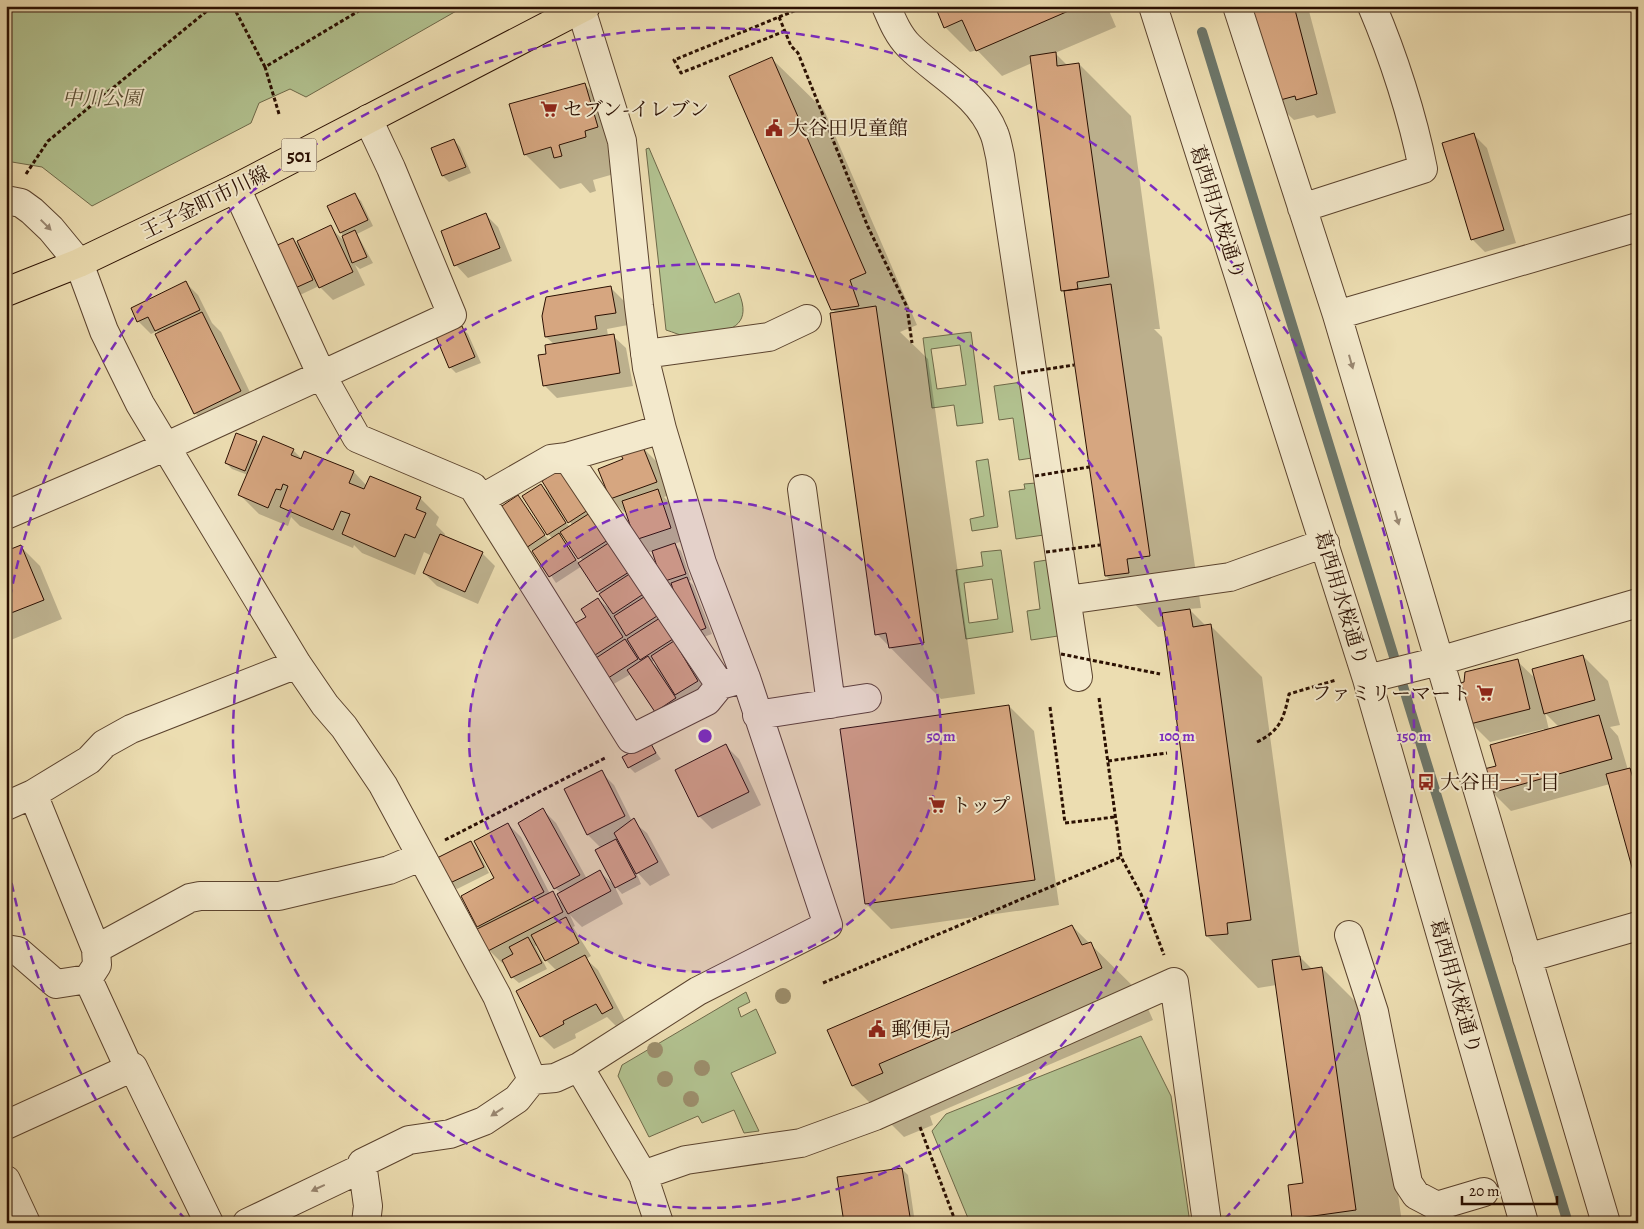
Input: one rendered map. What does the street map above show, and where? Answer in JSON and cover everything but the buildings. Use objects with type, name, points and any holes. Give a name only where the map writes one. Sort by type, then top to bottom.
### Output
[{"type":"main road","name":"王子金町市川線","points":[[6,292],[79,263],[236,188],[584,8]]},
{"type":"street","points":[[886,6],[892,21],[909,46],[961,89],[981,111],[994,132],[1000,156],[1067,600],[1090,678]]},
{"type":"street","name":"葛西用水桜通り","points":[[1153,6],[1325,543],[1377,676],[1524,1223]]},
{"type":"street","points":[[1237,6],[1337,315],[1435,662],[1606,1223]]},
{"type":"street","points":[[1302,208],[1423,169],[1419,148],[1384,33],[1372,6]]},
{"type":"street","points":[[247,1223],[410,1140],[450,1134],[484,1121],[517,1099],[532,1080],[555,1078],[579,1067],[698,991],[828,925],[746,678],[702,563],[662,428],[645,354],[622,141],[584,8]]},
{"type":"street","points":[[6,515],[166,448],[452,314],[391,168],[368,119]]},
{"type":"street","points":[[236,188],[322,376],[357,438],[474,487],[631,739],[708,700],[720,685],[746,678]]},
{"type":"street","points":[[6,200],[21,203],[32,211],[51,229],[79,263],[104,331],[140,404],[297,664],[325,705],[344,727],[383,785],[419,855],[497,996],[532,1080]]},
{"type":"street","points":[[1337,315],[1638,227]]},
{"type":"street","points":[[645,354],[769,337],[807,319]]},
{"type":"street","points":[[481,499],[551,460],[568,457],[662,428]]},
{"type":"street","points":[[568,457],[720,685]]},
{"type":"street","points":[[802,489],[831,704]]},
{"type":"street","points":[[1067,600],[1230,577],[1325,543]]},
{"type":"street","points":[[1377,676],[1435,662],[1638,604]]},
{"type":"street","points":[[6,806],[34,794],[89,760],[104,744],[131,729],[297,664]]},
{"type":"street","points":[[757,715],[867,698]]},
{"type":"street","points":[[6,949],[18,951],[56,984],[88,979],[97,965],[96,949],[34,794]]},
{"type":"street","points":[[96,949],[190,898],[200,896],[279,896],[389,870],[419,855]]},
{"type":"street","points":[[1526,958],[1638,926]]},
{"type":"street","points":[[1350,935],[1374,1012],[1408,1183],[1416,1195],[1440,1214],[1484,1192]]},
{"type":"street","points":[[88,979],[209,1223]]},
{"type":"street","points":[[643,1175],[686,1160],[801,1143],[875,1116],[1174,982],[1207,1223]]},
{"type":"street","points":[[6,1125],[131,1067]]},
{"type":"street","points":[[579,1067],[643,1175],[659,1223]]},
{"type":"street","points":[[362,1165],[368,1206],[366,1223]]},
{"type":"street","points":[[6,1180],[26,1223]]},
{"type":"path","points":[[26,174],[48,141],[212,6]]},
{"type":"path","points":[[233,6],[265,67],[280,114]]},
{"type":"path","points":[[265,67],[368,6]]},
{"type":"path","points":[[785,31],[680,73],[674,60],[806,6]]},
{"type":"path","points":[[779,17],[791,46],[798,53],[868,227],[891,270],[907,307],[912,343]]},
{"type":"path","points":[[1021,373],[1074,365]]},
{"type":"path","points":[[1035,476],[1089,467]]},
{"type":"path","points":[[1046,552],[1100,545]]},
{"type":"path","points":[[1061,654],[1160,674]]},
{"type":"path","points":[[1093,654],[1090,678],[1108,761],[1121,857],[1141,894],[1174,982]]},
{"type":"path","points":[[1257,742],[1268,737],[1283,719],[1289,694],[1336,680]]},
{"type":"path","points":[[1050,708],[1065,823],[1116,817]]},
{"type":"path","points":[[419,855],[624,748],[631,739]]},
{"type":"path","points":[[1108,761],[1167,753]]},
{"type":"path","points":[[823,983],[1121,857]]},
{"type":"path","points":[[910,1100],[956,1223]]},
{"type":"green space","name":"中川公園","points":[[6,6],[465,6],[306,97],[290,89],[259,103],[251,123],[92,206],[42,167],[6,161]]},
{"type":"green space","points":[[649,148],[715,303],[739,293],[743,311],[742,318],[733,327],[718,333],[691,337],[666,330],[646,149]]},
{"type":"green space","points":[[971,332],[983,423],[957,426],[954,405],[932,408],[923,338]],"holes":[[[960,345],[966,385],[937,389],[931,349]]]},
{"type":"green space","points":[[1022,382],[1032,458],[1019,460],[1013,418],[999,420],[994,386]]},
{"type":"green space","points":[[988,459],[998,527],[972,531],[970,519],[984,516],[976,461]]},
{"type":"green space","points":[[1036,483],[1044,535],[1016,539],[1009,491],[1025,489],[1024,484]]},
{"type":"green space","points":[[1001,550],[1013,632],[966,639],[956,570],[983,566],[981,552]],"holes":[[[992,579],[998,619],[969,623],[964,583]]]},
{"type":"green space","points":[[1047,560],[1058,636],[1031,640],[1027,611],[1040,609],[1034,562]]},
{"type":"green space","points":[[746,992],[750,1002],[738,1008],[741,1017],[756,1009],[776,1053],[731,1073],[759,1131],[744,1133],[734,1110],[702,1123],[698,1116],[649,1137],[618,1076],[622,1065]]},
{"type":"green space","points":[[1141,1036],[1171,1096],[1190,1223],[970,1223],[932,1131],[946,1114]]},
{"type":"waterway","points":[[1202,32],[1568,1223]]},
{"type":"place","name":"セブン-イレブン","points":[[549,109]]},
{"type":"place","name":"大谷田児童館","points":[[774,128]]},
{"type":"place","name":"ファミリーマート","points":[[1485,693]]},
{"type":"place","name":"大谷田一丁目","points":[[1426,782]]},
{"type":"place","name":"トップ","points":[[937,805]]},
{"type":"place","name":"郵便局","points":[[877,1029]]}]
